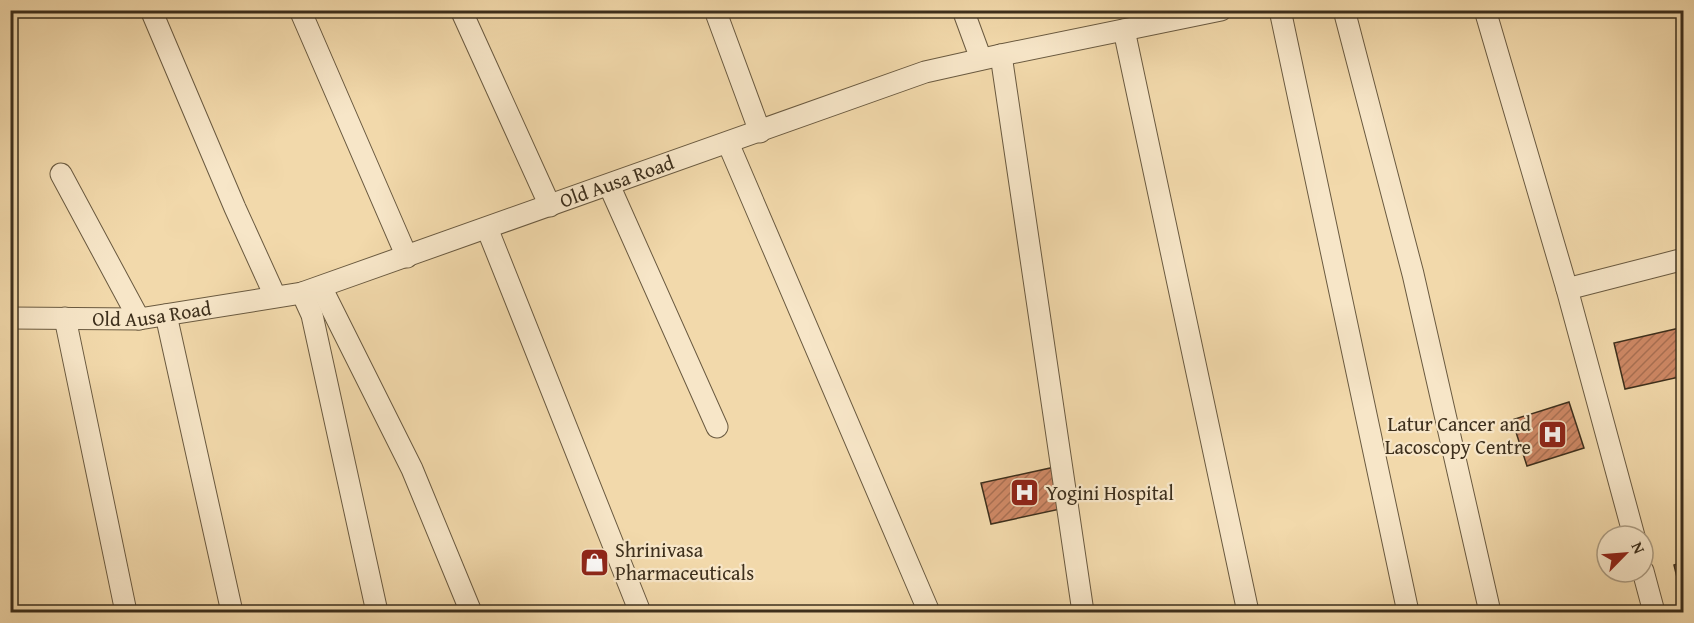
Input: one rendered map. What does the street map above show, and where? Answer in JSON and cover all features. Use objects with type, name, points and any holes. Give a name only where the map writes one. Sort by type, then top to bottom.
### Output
[{"type":"street","points":[[151,10],[275,296]]},
{"type":"street","points":[[300,10],[407,257]]},
{"type":"street","points":[[461,10],[550,206]]},
{"type":"street","points":[[715,10],[760,132]]},
{"type":"street","points":[[963,10],[991,57],[1083,612]]},
{"type":"street","name":"Old Ausa Road","points":[[10,318],[139,319],[311,290],[925,72],[1124,30],[1167,16],[1221,10]]},
{"type":"street","points":[[1280,10],[1408,612]]},
{"type":"street","points":[[1344,10],[1413,274],[1490,612]]},
{"type":"street","points":[[1485,10],[1567,288],[1631,524]]},
{"type":"street","points":[[1124,30],[1248,612]]},
{"type":"street","points":[[728,142],[929,612]]},
{"type":"street","points":[[61,174],[139,319]]},
{"type":"street","points":[[609,185],[717,427]]},
{"type":"street","points":[[487,228],[640,612]]},
{"type":"street","points":[[1567,288],[1683,259]]},
{"type":"street","points":[[311,290],[312,315],[377,612]]},
{"type":"street","points":[[311,290],[412,469],[471,612]]},
{"type":"street","points":[[166,315],[232,612]]},
{"type":"street","points":[[65,318],[126,612]]},
{"type":"street","points":[[1646,584],[1654,612]]},
{"type":"building","points":[[1684,327],[1684,376],[1625,389],[1614,343]]},
{"type":"building","points":[[1569,402],[1584,448],[1527,466],[1512,420]]},
{"type":"building","points":[[1055,467],[1065,508],[991,524],[981,483]]},
{"type":"building","points":[[1684,562],[1684,606],[1674,565]]},
{"type":"place","name":"Latur Cancer and Lacoscopy Centre","points":[[1552,435]]},
{"type":"place","name":"Yogini Hospital","points":[[1025,493]]},
{"type":"place","name":"Shrinivasa Pharmaceuticals","points":[[594,562]]}]
